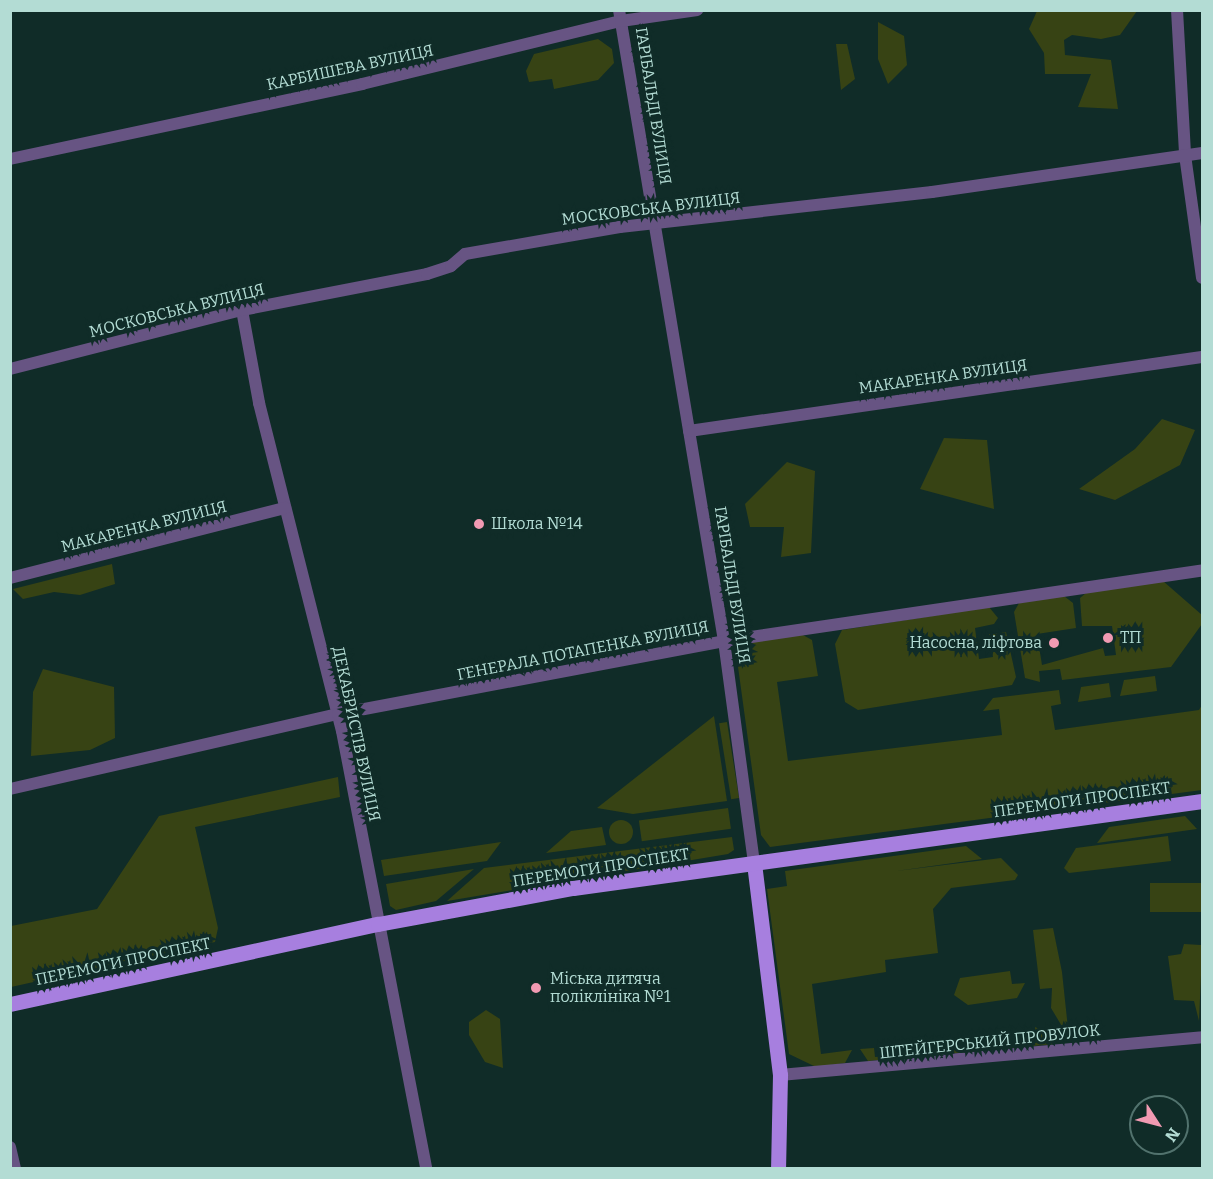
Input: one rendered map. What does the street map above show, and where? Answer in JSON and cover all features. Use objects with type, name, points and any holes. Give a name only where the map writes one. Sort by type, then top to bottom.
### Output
[{"type":"main road","name":"ПЕРЕМОГИ ПРОСПЕКТ","points":[[10,1004],[378,924],[573,888],[1202,805]]},
{"type":"main road","name":"ГАРІБАЛЬДІ ВУЛИЦЯ","points":[[754,863],[780,1075],[778,1168]]},
{"type":"street","name":"КАРБИШЕВА ВУЛИЦЯ","points":[[10,159],[362,84],[620,16],[696,10]]},
{"type":"street","points":[[1177,10],[1185,155],[1203,278]]},
{"type":"street","name":"ГАРІБАЛЬДІ ВУЛИЦЯ","points":[[620,16],[724,641],[754,863]]},
{"type":"street","name":"МОСКОВСЬКА ВУЛИЦЯ","points":[[10,369],[242,310],[427,274],[451,266],[465,254],[654,225],[1203,153]]},
{"type":"street","name":"ДЕКАБРИСТІВ ВУЛИЦЯ","points":[[242,310],[285,508],[338,714],[426,1168]]},
{"type":"street","name":"МАКАРЕНКА ВУЛИЦЯ","points":[[689,431],[1203,357]]},
{"type":"street","name":"МАКАРЕНКА ВУЛИЦЯ","points":[[10,578],[285,508]]},
{"type":"street","name":"ГЕНЕРАЛА ПОТАПЕНКА ВУЛИЦЯ","points":[[10,789],[338,714],[724,641],[1203,570]]},
{"type":"street","name":"ШТЕЙГЕРСЬКИЙ ПРОВУЛОК","points":[[780,1075],[1203,1037]]},
{"type":"street","points":[[10,1147],[15,1168]]},
{"type":"green space","points":[[1037,11],[1137,11],[1120,35],[1101,39],[1072,35],[1064,40],[1065,55],[1111,60],[1118,109],[1078,107],[1091,74],[1045,74],[1044,53],[1029,29]]},
{"type":"green space","points":[[878,22],[904,36],[907,65],[888,84],[878,59]]},
{"type":"green space","points":[[598,39],[612,49],[614,63],[598,80],[554,89],[552,79],[529,82],[526,71],[534,54]]},
{"type":"green space","points":[[836,44],[847,44],[855,79],[841,90]]},
{"type":"green space","points":[[1162,419],[1195,430],[1180,465],[1115,500],[1079,489],[1135,449]]},
{"type":"green space","points":[[944,438],[987,440],[994,509],[920,489]]},
{"type":"green space","points":[[787,462],[815,471],[811,553],[781,557],[784,527],[750,527],[745,504]]},
{"type":"green space","points":[[112,564],[115,584],[80,595],[54,592],[23,599],[13,589]]},
{"type":"green space","points":[[1163,581],[1202,615],[1202,624],[1171,667],[1062,680],[1060,669],[1039,671],[1040,682],[1025,678],[1014,612],[1019,603],[1064,596],[1073,603],[1076,628],[1037,634],[1042,665],[1103,648],[1105,656],[1116,655],[1112,626],[1082,626],[1080,598],[1086,593]]},
{"type":"green space","points":[[989,607],[998,618],[994,624],[975,628],[979,659],[993,657],[989,634],[1006,632],[1016,677],[1012,685],[858,710],[845,702],[835,644],[842,630]]},
{"type":"green space","points":[[801,634],[812,640],[818,676],[777,682],[788,761],[1002,735],[999,709],[983,711],[993,698],[1059,690],[1061,704],[1051,706],[1055,730],[1199,710],[1202,705],[1202,790],[770,847],[761,835],[736,652],[747,642]]},
{"type":"green space","points":[[43,669],[114,687],[115,738],[90,750],[31,756],[33,692]]},
{"type":"green space","points":[[1155,676],[1157,691],[1120,696],[1124,680]]},
{"type":"green space","points":[[1109,683],[1111,697],[1078,702],[1081,687]]},
{"type":"green space","points":[[714,716],[727,801],[633,814],[597,808]]},
{"type":"green space","points":[[727,722],[739,798],[731,799],[719,723]]},
{"type":"green space","points":[[338,777],[340,797],[195,827],[218,928],[215,942],[11,987],[11,926],[97,909],[159,816]]},
{"type":"green space","points":[[728,808],[731,829],[642,841],[639,821]]},
{"type":"green space","points":[[1185,816],[1197,829],[1097,843],[1109,827]]},
{"type":"green space","points":[[621,820],[630,823],[633,832],[630,841],[621,844],[612,841],[609,832],[612,823]]},
{"type":"green space","points":[[602,827],[606,845],[546,853],[571,831]]},
{"type":"green space","points":[[1168,836],[1171,861],[1069,873],[1064,868],[1076,848]]},
{"type":"green space","points":[[732,837],[734,850],[728,854],[447,901],[484,868]]},
{"type":"green space","points":[[501,842],[487,861],[384,876],[381,860]]},
{"type":"green space","points":[[966,846],[982,859],[896,871],[1001,858],[1018,875],[1015,880],[951,888],[933,909],[938,953],[885,960],[886,972],[812,984],[821,1054],[852,1050],[845,1063],[816,1067],[789,1054],[767,889],[787,886],[785,871]]},
{"type":"green space","points":[[474,869],[436,901],[396,910],[390,906],[386,884]]},
{"type":"green space","points":[[1150,883],[1202,883],[1202,912],[1150,912]]},
{"type":"green space","points":[[1053,928],[1062,972],[1069,1038],[1051,1008],[1052,988],[1040,989],[1033,930]]},
{"type":"green space","points":[[1184,944],[1201,945],[1199,1021],[1194,1001],[1174,1000],[1168,956],[1181,954]]},
{"type":"green space","points":[[1010,971],[1012,984],[1025,983],[1017,998],[968,1005],[954,995],[960,978]]},
{"type":"green space","points":[[486,1010],[500,1019],[503,1068],[485,1062],[469,1035],[469,1022]]},
{"type":"green space","points":[[1035,1027],[1052,1035],[1054,1044],[868,1061],[860,1049],[874,1048],[875,1057],[1036,1043]]},
{"type":"place","name":"Школа №14","points":[[479,524]]},
{"type":"place","name":"ТП","points":[[1108,638]]},
{"type":"place","name":"Насосна, ліфтова","points":[[1054,643]]},
{"type":"place","name":"Міська дитяча поліклініка №1","points":[[536,988]]}]
